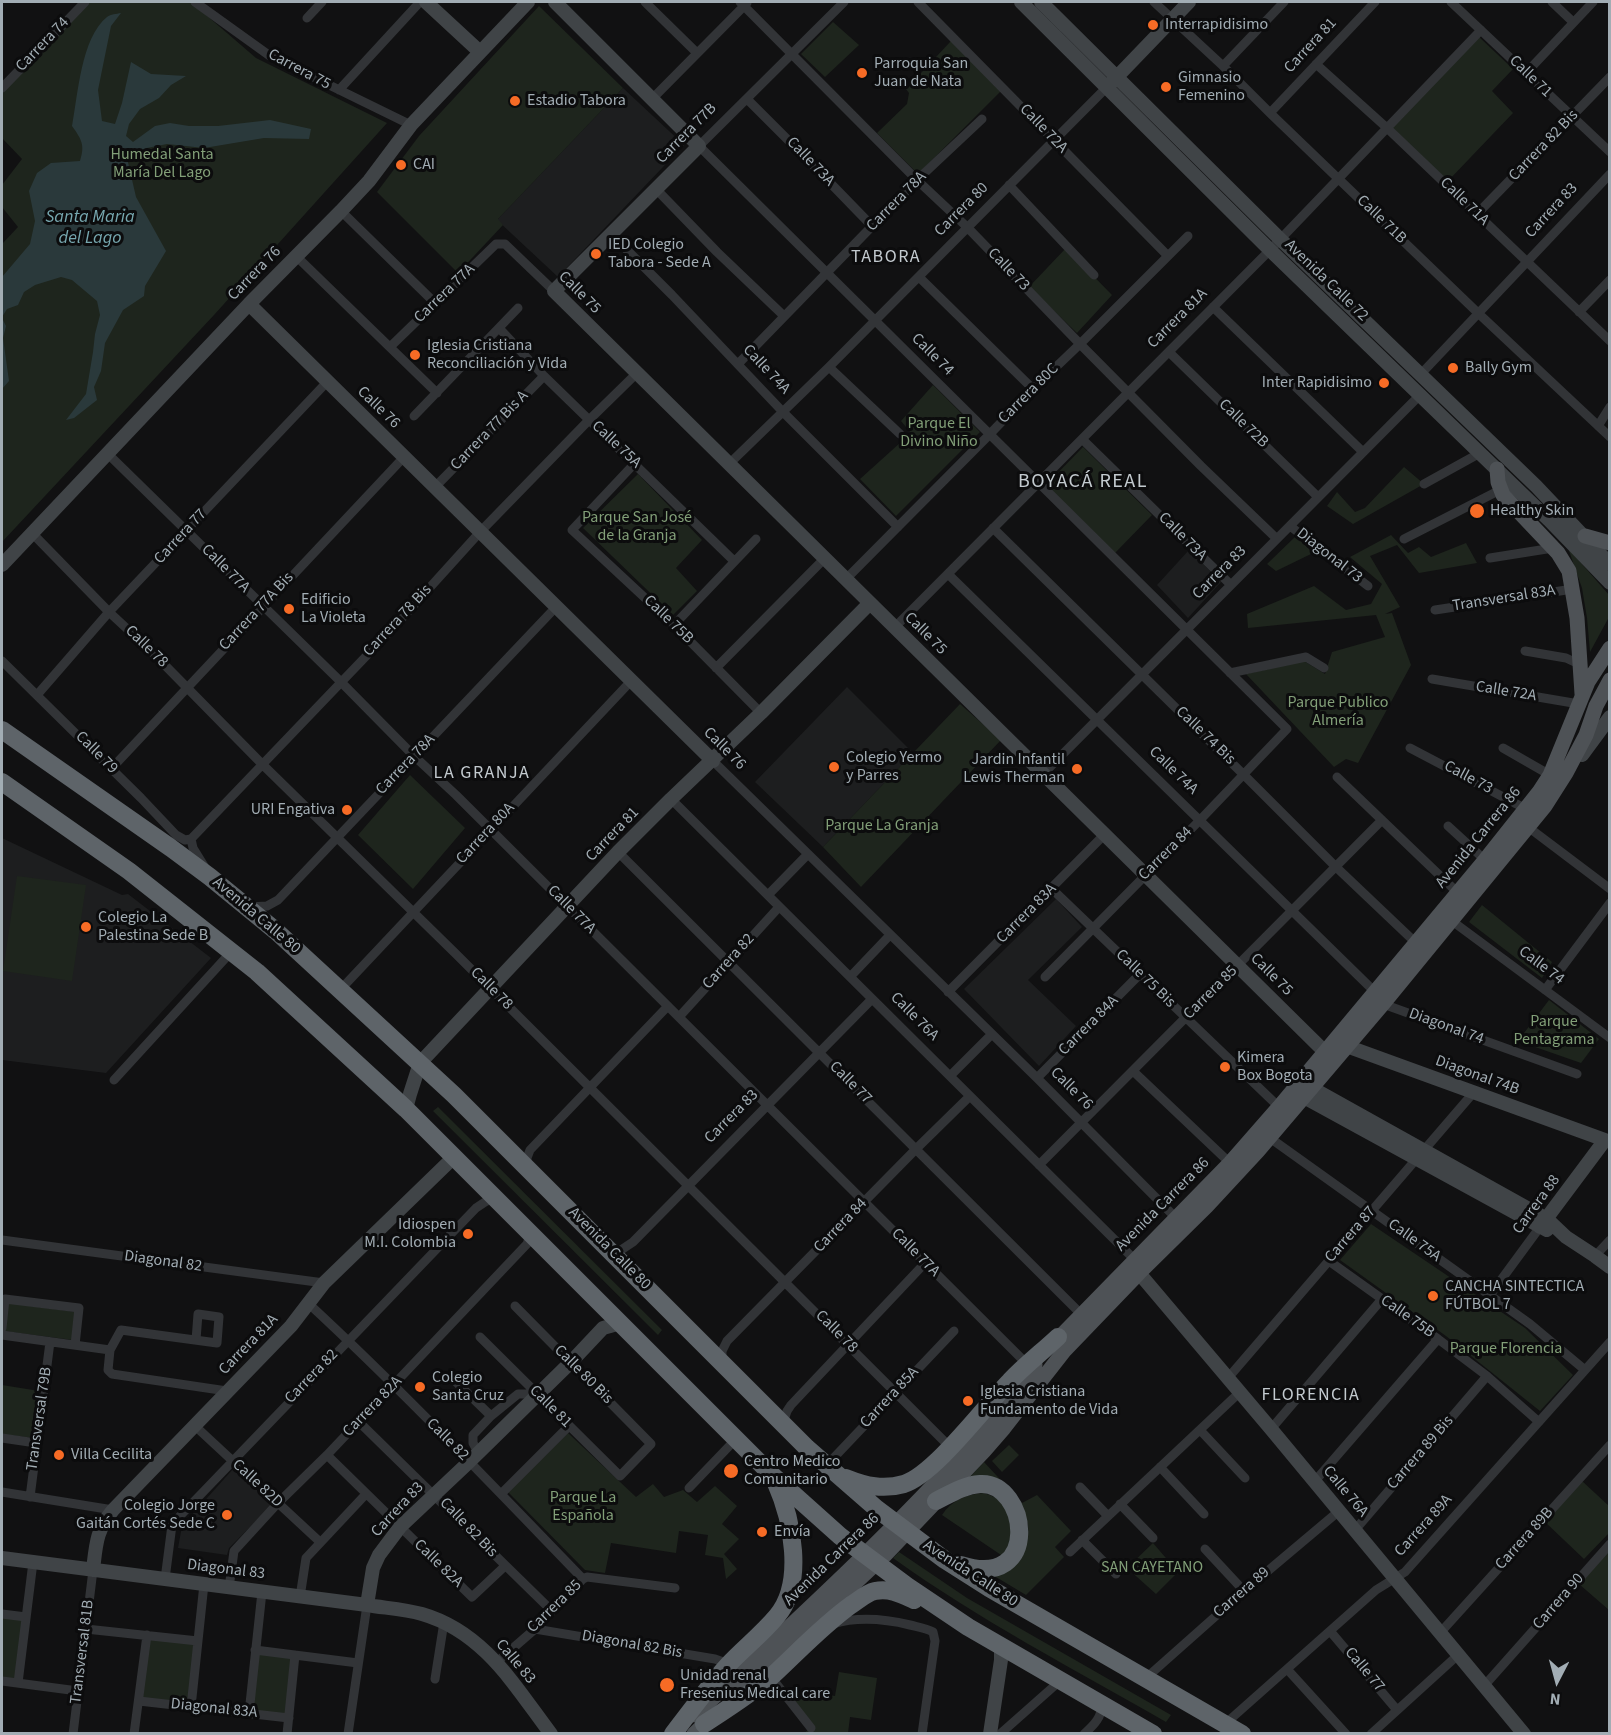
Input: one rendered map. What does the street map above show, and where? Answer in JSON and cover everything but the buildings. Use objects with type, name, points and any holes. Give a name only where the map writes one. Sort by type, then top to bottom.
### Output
[{"type":"highway","name":"Avenida Calle 80","points":[[2,730],[210,877],[248,907],[341,989],[527,1166],[830,1469],[889,1519],[988,1588],[1146,1678],[1220,1729],[1242,1734]]},
{"type":"highway","points":[[2,782],[129,871],[232,951],[326,1034],[495,1197],[773,1476],[840,1536],[948,1615],[1153,1734]]},
{"type":"highway","points":[[830,1469],[870,1486],[892,1487],[906,1483],[923,1473],[1059,1337]]},
{"type":"highway","points":[[699,1729],[745,1697],[751,1671],[786,1601],[793,1556],[790,1520],[773,1476]]},
{"type":"highway","points":[[936,1501],[979,1484],[1000,1491],[1018,1517],[1019,1543],[1012,1556],[1001,1565],[994,1568],[974,1569],[945,1560]]},
{"type":"highway","points":[[674,1734],[751,1671],[818,1632],[863,1596],[872,1592],[884,1590],[897,1592],[948,1615]]},
{"type":"main road","points":[[1497,469],[1500,490],[1507,500],[1567,566],[1573,589],[1580,700]]},
{"type":"main road","points":[[1585,536],[1610,543]]},
{"type":"main road","name":"Avenida Carrera 86","points":[[1379,998],[1416,943],[1526,809],[1554,781],[1580,700],[1610,648]]},
{"type":"main road","name":"Avenida Carrera 86","points":[[751,1671],[881,1539],[979,1445],[1004,1428],[1065,1350],[1176,1218],[1230,1163],[1452,921],[1528,826],[1554,781],[1586,735],[1596,706],[1610,680]]},
{"type":"main road","name":"Avenida Carrera 86","points":[[1059,1337],[1081,1314],[1213,1201],[1304,1098],[1336,1046]]},
{"type":"main road","name":"Avenida Carrera 86","points":[[751,1671],[885,1555],[936,1501],[979,1445],[1030,1366]]},
{"type":"street","name":"Carrera 74","points":[[2,88],[85,2]]},
{"type":"street","name":"Carrera 75","points":[[195,2],[270,57],[411,125]]},
{"type":"street","points":[[307,18],[322,2]]},
{"type":"street","points":[[339,90],[420,2]]},
{"type":"street","points":[[426,2],[480,52]]},
{"type":"street","name":"Carrera 76","points":[[2,565],[249,304],[341,211],[369,180],[411,125],[528,2]]},
{"type":"street","name":"Calle 74","points":[[555,2],[1287,729]]},
{"type":"street","points":[[645,2],[697,53]]},
{"type":"street","name":"Carrera 77B","points":[[554,291],[844,2]]},
{"type":"street","name":"Calle 72A","points":[[918,2],[1167,256]]},
{"type":"street","name":"Avenida Calle 72","points":[[1021,2],[1270,250],[1550,520],[1610,583]]},
{"type":"street","name":"Avenida Calle 72","points":[[1041,2],[1280,239],[1536,486],[1610,564]]},
{"type":"street","name":"Calle 71B","points":[[1154,2],[1610,437]]},
{"type":"street","name":"Carrera 80","points":[[729,464],[829,367],[1189,2]]},
{"type":"street","points":[[1223,66],[1284,2]]},
{"type":"street","name":"Carrera 81","points":[[1270,113],[1375,2]]},
{"type":"street","name":"Calle 71","points":[[1451,2],[1610,152]]},
{"type":"street","points":[[1552,2],[1574,22]]},
{"type":"street","points":[[1526,73],[1593,2]]},
{"type":"street","points":[[652,99],[744,3]]},
{"type":"street","name":"Calle 73","points":[[744,3],[1128,393],[1277,539]]},
{"type":"street","name":"Carrera 81A","points":[[895,627],[1270,250],[1481,30]]},
{"type":"street","name":"Calle 71A","points":[[1316,64],[1387,128],[1610,341]]},
{"type":"street","name":"Carrera 82 Bis","points":[[1477,214],[1610,77]]},
{"type":"street","name":"Calle 73A","points":[[747,99],[872,226]]},
{"type":"street","name":"Carrera 78A","points":[[738,364],[917,180],[982,119]]},
{"type":"street","name":"Carrera 83","points":[[1420,375],[1610,174]]},
{"type":"street","points":[[1009,185],[1094,275]]},
{"type":"street","points":[[656,189],[784,316]]},
{"type":"street","points":[[341,211],[435,303]]},
{"type":"street","name":"Calle 74A","points":[[610,234],[898,527]]},
{"type":"street","name":"Carrera 80C","points":[[846,579],[1188,236]]},
{"type":"street","name":"Carrera 77A","points":[[390,347],[496,244],[501,243]]},
{"type":"street","name":"Calle 75","points":[[501,243],[505,244],[554,291],[1238,965],[1336,1046]]},
{"type":"street","points":[[296,256],[436,393]]},
{"type":"street","points":[[919,276],[1033,389]]},
{"type":"street","points":[[1579,312],[1610,280]]},
{"type":"street","name":"Calle 76","points":[[249,304],[1037,1078],[1176,1218]]},
{"type":"street","points":[[1213,307],[1363,452]]},
{"type":"street","points":[[414,416],[518,308]]},
{"type":"street","name":"Calle 75A","points":[[499,328],[544,376],[734,561]]},
{"type":"street","name":"Calle 72B","points":[[1169,352],[1318,497]]},
{"type":"street","points":[[829,367],[900,434]]},
{"type":"street","name":"Carrera 78 Bis","points":[[191,839],[395,626],[480,532],[637,373]]},
{"type":"street","name":"Carrera 77 Bis A","points":[[435,487],[544,376]]},
{"type":"street","name":"Carrera 77","points":[[37,695],[109,612],[327,382]]},
{"type":"street","name":"Carrera 83","points":[[1044,774],[1420,395]]},
{"type":"street","points":[[1598,426],[1610,407]]},
{"type":"street","name":"Calle 73A","points":[[1082,439],[1231,585]]},
{"type":"street","points":[[1424,484],[1480,453]]},
{"type":"street","name":"Calle 77A","points":[[108,454],[1030,1366]]},
{"type":"street","name":"Carrera 77A Bis","points":[[111,769],[404,457]]},
{"type":"street","name":"Calle 75B","points":[[635,463],[572,530],[674,625],[761,713]]},
{"type":"street","points":[[1404,538],[1500,490]]},
{"type":"street","name":"Diagonal 73","points":[[1290,525],[1368,586]]},
{"type":"street","name":"Calle 74 Bis","points":[[993,528],[1416,943]]},
{"type":"street","name":"Calle 78","points":[[32,533],[950,1447]]},
{"type":"street","points":[[674,625],[756,539]]},
{"type":"street","points":[[1490,558],[1553,548]]},
{"type":"street","points":[[716,668],[825,558]]},
{"type":"street","name":"Calle 74A","points":[[948,574],[1379,998]]},
{"type":"street","name":"Transversal 83A","points":[[1435,610],[1573,589]]},
{"type":"street","name":"Carrera 81","points":[[406,1109],[420,1063],[618,852],[870,603]]},
{"type":"street","name":"Carrera 78A","points":[[248,907],[267,906],[278,900],[556,607]]},
{"type":"street","points":[[1525,651],[1576,658]]},
{"type":"street","points":[[1230,673],[1306,657],[1324,668]]},
{"type":"street","name":"Calle 79","points":[[2,661],[176,835],[186,840],[191,839]]},
{"type":"street","name":"Carrera 80A","points":[[341,989],[632,680]]},
{"type":"street","name":"Calle 72A","points":[[1432,680],[1580,700]]},
{"type":"street","points":[[1503,748],[1554,781],[1605,732],[1610,717]]},
{"type":"street","name":"Carrera 84","points":[[1045,977],[1287,729]]},
{"type":"street","name":"Calle 73","points":[[1410,748],[1526,809]]},
{"type":"street","points":[[1337,777],[1458,893]]},
{"type":"street","name":"Calle 76A","points":[[671,799],[1040,1165],[1137,1266],[1524,1734]]},
{"type":"street","name":"Carrera 85","points":[[1040,1165],[1382,820]]},
{"type":"street","points":[[1448,826],[1485,860]]},
{"type":"street","points":[[1528,826],[1610,889]]},
{"type":"street","name":"Carrera 83A","points":[[948,992],[1105,834]]},
{"type":"street","points":[[191,839],[193,848],[210,877]]},
{"type":"street","name":"Calle 77","points":[[618,852],[1081,1314]]},
{"type":"street","points":[[768,895],[808,854]]},
{"type":"street","name":"Calle 75 Bis","points":[[1052,889],[1279,1107]]},
{"type":"street","points":[[1545,990],[1610,903]]},
{"type":"street","name":"Carrera 82","points":[[679,1017],[779,907]]},
{"type":"street","name":"Calle 74","points":[[1452,921],[1610,1038]]},
{"type":"street","points":[[850,977],[890,935]]},
{"type":"street","points":[[114,1080],[232,951]]},
{"type":"street","name":"Carrera 84A","points":[[1037,1078],[1140,974]]},
{"type":"street","name":"Diagonal 74","points":[[1379,998],[1577,1074]]},
{"type":"street","name":"Carrera 83","points":[[612,1253],[633,1242],[872,999]]},
{"type":"street","points":[[527,1166],[526,1158],[530,1150],[668,1006]]},
{"type":"street","points":[[950,1076],[992,1034]]},
{"type":"street","name":"Diagonal 74B","points":[[1336,1046],[1608,1138]]},
{"type":"street","points":[[1133,1071],[1230,1163]]},
{"type":"street","name":"Carrera 87","points":[[1228,1378],[1474,1092]]},
{"type":"street","name":"Carrera 84","points":[[722,1362],[722,1351],[727,1341],[970,1096]]},
{"type":"street","points":[[1279,1107],[1304,1098],[1420,1155],[1544,1223],[1610,1267]]},
{"type":"street","name":"Calle 75A","points":[[1270,1138],[1530,1324],[1585,1370]]},
{"type":"street","name":"Carrera 88","points":[[1490,1295],[1608,1138]]},
{"type":"street","name":"Carrera 81A","points":[[93,1570],[100,1528],[113,1510],[291,1326],[324,1284],[454,1157]]},
{"type":"street","name":"Carrera 82","points":[[165,1580],[172,1525],[476,1208],[495,1197]]},
{"type":"street","name":"Carrera 82A","points":[[229,1588],[234,1551],[527,1244],[531,1233]]},
{"type":"street","name":"Diagonal 82","points":[[2,1240],[324,1284]]},
{"type":"street","points":[[1596,1256],[1610,1240]]},
{"type":"street","name":"Calle 75B","points":[[1329,1261],[1438,1338],[1487,1376],[1539,1422]]},
{"type":"street","points":[[783,1423],[784,1415],[791,1405],[925,1263]]},
{"type":"street","points":[[2,1328],[5,1299],[79,1308],[75,1345]]},
{"type":"street","points":[[1271,1429],[1382,1299]]},
{"type":"street","name":"Calle 82","points":[[309,1304],[393,1386],[474,1457],[501,1494],[585,1578]]},
{"type":"street","name":"Calle 80 Bis","points":[[515,1306],[651,1444],[620,1476]]},
{"type":"street","points":[[196,1340],[198,1314],[219,1317],[217,1343],[121,1330],[110,1350],[108,1370],[112,1374],[227,1391]]},
{"type":"street","name":"Carrera 83","points":[[367,1605],[373,1568],[379,1555],[400,1527],[571,1362],[603,1328],[621,1323]]},
{"type":"street","name":"Carrera 85A","points":[[830,1469],[896,1392],[954,1330]]},
{"type":"street","points":[[2,1335],[110,1350]]},
{"type":"street","name":"Calle 81","points":[[480,1337],[534,1396],[569,1426],[620,1476]]},
{"type":"street","points":[[1315,1481],[1438,1338]]},
{"type":"street","name":"Transversal 79B","points":[[30,1497],[50,1342]]},
{"type":"street","name":"Carrera 89A","points":[[1220,1729],[1376,1590],[1405,1572],[1610,1342]]},
{"type":"street","name":"Carrera 89 Bis","points":[[1355,1530],[1487,1376]]},
{"type":"street","points":[[451,1377],[491,1416]]},
{"type":"street","points":[[1070,1552],[1240,1392]]},
{"type":"street","points":[[474,1457],[473,1435],[491,1416],[518,1394],[534,1396]]},
{"type":"street","name":"Calle 82 Bis","points":[[359,1422],[551,1610]]},
{"type":"street","name":"Calle 82D","points":[[194,1425],[320,1542]]},
{"type":"street","points":[[501,1494],[569,1426]]},
{"type":"street","points":[[1200,1430],[1245,1478]]},
{"type":"street","points":[[2,1438],[36,1443]]},
{"type":"street","points":[[689,1488],[736,1439]]},
{"type":"street","name":"Carrera 89B","points":[[1440,1633],[1610,1445]]},
{"type":"street","name":"Calle 82A","points":[[327,1455],[472,1597],[505,1566]]},
{"type":"street","points":[[1160,1467],[1204,1514]]},
{"type":"street","points":[[1080,1487],[1108,1516]]},
{"type":"street","points":[[2,1492],[113,1510]]},
{"type":"street","points":[[300,1597],[306,1558],[366,1494]]},
{"type":"street","points":[[1120,1504],[1153,1538]]},
{"type":"street","name":"Carrera 89","points":[[1146,1678],[1339,1510]]},
{"type":"street","points":[[1082,1540],[1116,1574]]},
{"type":"street","name":"Carrera 90","points":[[1484,1686],[1610,1544]]},
{"type":"street","points":[[1205,1549],[1244,1591]]},
{"type":"street","name":"Diagonal 83","points":[[2,1558],[367,1605],[421,1614],[444,1622]]},
{"type":"street","points":[[18,1683],[33,1562]]},
{"type":"street","name":"Transversal 81B","points":[[73,1734],[93,1570]]},
{"type":"street","points":[[585,1578],[675,1588]]},
{"type":"street","name":"Carrera 85","points":[[497,1662],[585,1578]]},
{"type":"street","points":[[191,1707],[204,1584]]},
{"type":"street","points":[[249,1713],[261,1592]]},
{"type":"street","points":[[348,1734],[367,1605]]},
{"type":"street","points":[[2,1614],[26,1617]]},
{"type":"street","points":[[818,1632],[841,1621],[855,1619],[880,1619],[933,1632],[935,1641],[922,1734]]},
{"type":"street","points":[[435,1679],[444,1622]]},
{"type":"street","name":"Calle 83","points":[[444,1622],[467,1635],[497,1662],[551,1734]]},
{"type":"street","points":[[86,1629],[198,1641]]},
{"type":"street","name":"Diagonal 82 Bis","points":[[534,1629],[715,1659],[751,1671]]},
{"type":"street","name":"Calle 77","points":[[1330,1631],[1397,1710]]},
{"type":"street","points":[[134,1734],[147,1635]]},
{"type":"street","points":[[990,1734],[1001,1647]]},
{"type":"street","points":[[255,1650],[358,1664]]},
{"type":"street","points":[[287,1734],[295,1655]]},
{"type":"street","points":[[1371,1734],[1458,1655]]},
{"type":"street","points":[[1287,1669],[1346,1734]]},
{"type":"street","points":[[751,1671],[811,1728]]},
{"type":"street","points":[[1000,1734],[1061,1680]]},
{"type":"street","points":[[2,1682],[78,1691]]},
{"type":"street","name":"Diagonal 83A","points":[[138,1701],[289,1718]]},
{"type":"street","points":[[1084,1734],[1100,1718],[1102,1704]]},
{"type":"shaded area","points":[[623,88],[684,145],[558,277],[497,220]]},
{"type":"shaded area","points":[[1189,550],[1221,582],[1188,618],[1157,585]]},
{"type":"shaded area","name":"Colegio Yermo y Parres","points":[[847,687],[913,753],[823,847],[755,782]]},
{"type":"shaded area","name":"Colegio La Palestina Sede B","points":[[2,838],[122,895],[128,894],[211,958],[106,1073],[2,1060]]},
{"type":"shaded area","points":[[1056,899],[1082,927],[1028,980],[1076,1026],[1039,1066],[964,989]]},
{"type":"shaded area","name":"Colegio Jorge Gaitán Cortés Sede C","points":[[233,1469],[273,1504],[229,1548],[227,1555],[178,1548],[182,1526]]},
{"type":"green space","name":"Humedal Santa María Del Lago","points":[[86,2],[191,2],[256,58],[387,123],[214,315],[2,542],[2,244],[18,227],[2,207],[2,185],[22,159],[2,138],[2,89]]},
{"type":"green space","points":[[539,6],[623,88],[498,219],[503,225],[458,273],[377,192],[419,136]]},
{"type":"green space","points":[[833,22],[859,45],[825,77],[801,54]]},
{"type":"green space","points":[[1478,36],[1513,69],[1492,91],[1513,113],[1448,181],[1391,127]]},
{"type":"green space","points":[[951,41],[1001,91],[918,174],[877,133],[907,104],[909,93],[906,89]]},
{"type":"green space","points":[[1066,248],[1112,295],[1077,333],[1029,287]]},
{"type":"green space","name":"Parque El Divino Niño","points":[[933,385],[980,432],[896,516],[860,479],[911,433],[901,421]]},
{"type":"green space","points":[[1083,447],[1152,515],[1115,553],[1046,485]]},
{"type":"green space","points":[[1404,467],[1424,484],[1353,524],[1327,506],[1337,492],[1355,512],[1365,508]]},
{"type":"green space","name":"Parque San José de la Granja","points":[[638,474],[702,540],[676,568],[697,591],[673,615],[583,528]]},
{"type":"green space","name":"Parque Publico Almería","points":[[1391,535],[1408,553],[1419,547],[1431,557],[1466,543],[1477,563],[1419,573],[1397,545],[1370,556],[1400,607],[1385,614],[1392,613],[1411,665],[1358,763],[1346,759],[1334,767],[1246,674],[1304,661],[1325,674],[1332,652],[1385,637],[1376,615],[1248,628],[1247,614],[1314,586],[1346,610],[1371,604],[1382,584],[1350,557]]},
{"type":"green space","points":[[1296,536],[1313,553],[1276,571],[1267,564]]},
{"type":"green space","points":[[1568,548],[1609,595],[1609,617],[1590,652],[1582,588]]},
{"type":"green space","name":"Parque La Granja","points":[[960,704],[1001,740],[861,887],[823,847]]},
{"type":"green space","points":[[410,775],[465,828],[413,889],[358,835]]},
{"type":"green space","points":[[17,876],[86,885],[72,981],[3,971]]},
{"type":"green space","points":[[1482,905],[1552,962],[1542,978],[1469,922]]},
{"type":"green space","name":"Parque Pentagrama","points":[[1549,1000],[1599,1039],[1581,1063],[1518,1041]]},
{"type":"green space","points":[[438,1107],[662,1330],[658,1335],[433,1111]]},
{"type":"green space","name":"Parque Florencia","points":[[1371,1224],[1525,1328],[1573,1375],[1540,1411],[1446,1336],[1340,1260]]},
{"type":"green space","points":[[8,1303],[76,1312],[73,1340],[4,1331]]},
{"type":"green space","points":[[2,1385],[39,1391],[33,1438],[2,1434]]},
{"type":"green space","name":"Parque La Española","points":[[568,1433],[636,1497],[653,1484],[664,1497],[683,1490],[697,1502],[715,1486],[737,1506],[722,1524],[739,1539],[724,1554],[737,1569],[726,1579],[723,1558],[705,1555],[708,1535],[679,1531],[676,1553],[611,1543],[605,1573],[585,1570],[508,1492]]},
{"type":"green space","points":[[1009,1445],[1019,1455],[1002,1472],[992,1461]]},
{"type":"green space","points":[[984,1462],[1022,1503],[1037,1495],[1071,1531],[1055,1547],[1064,1557],[1026,1595],[991,1574],[1008,1568],[1020,1558],[1027,1544],[1028,1526],[1019,1503],[969,1478]]},
{"type":"green space","points":[[1582,1481],[1609,1506],[1609,1533],[1584,1559],[1544,1521]]},
{"type":"green space","points":[[983,1493],[1001,1502],[1016,1530],[1004,1557],[942,1515],[960,1499]]},
{"type":"green space","name":"SAN CAYETANO","points":[[1153,1543],[1178,1572],[1156,1594],[1127,1568]]},
{"type":"green space","points":[[1609,1551],[1609,1610],[1579,1584]]},
{"type":"green space","points":[[899,1552],[967,1598],[1171,1715],[1166,1722],[993,1623],[893,1558]]},
{"type":"green space","points":[[2,1614],[26,1617],[18,1683],[2,1681]]},
{"type":"green space","points":[[147,1635],[198,1641],[191,1707],[139,1701]]},
{"type":"green space","points":[[255,1650],[295,1655],[289,1718],[249,1713]]},
{"type":"green space","points":[[839,1672],[877,1678],[871,1720],[850,1717],[848,1733],[804,1733],[811,1728],[786,1696],[792,1690],[835,1696]]},
{"type":"water","name":"Santa Maria del Lago","points":[[121,13],[111,26],[98,90],[102,121],[115,124],[131,62],[151,74],[186,76],[171,85],[159,98],[140,109],[129,124],[126,136],[133,142],[155,126],[170,123],[189,126],[218,126],[270,120],[311,129],[309,139],[264,138],[204,148],[167,144],[147,148],[127,158],[136,197],[166,251],[145,286],[144,296],[123,310],[105,343],[101,371],[94,387],[97,400],[74,418],[66,420],[86,394],[100,315],[97,301],[72,280],[61,277],[35,285],[24,292],[18,305],[7,309],[2,317],[2,277],[30,244],[35,221],[29,191],[37,173],[51,163],[80,161],[82,143],[72,126],[86,53],[98,26],[109,16]]},
{"type":"water","points":[[2,318],[6,326],[3,338],[9,381],[2,389]]},
{"type":"place","name":"Interrapidisimo","points":[[1153,25]]},
{"type":"place","name":"Parroquia San Juan de Nata","points":[[862,73]]},
{"type":"place","name":"Gimnasio Femenino","points":[[1166,87]]},
{"type":"place","name":"Estadio Tabora","points":[[515,101]]},
{"type":"place","name":"CAI","points":[[401,165]]},
{"type":"place","name":"IED Colegio Tabora - Sede A","points":[[596,254]]},
{"type":"place","name":"Iglesia Cristiana Reconciliación y Vida","points":[[415,355]]},
{"type":"place","name":"Bally Gym","points":[[1453,368]]},
{"type":"place","name":"Inter Rapidisimo","points":[[1384,383]]},
{"type":"place","name":"Healthy Skin","points":[[1477,511]]},
{"type":"place","name":"Edificio La Violeta","points":[[289,609]]},
{"type":"place","name":"Colegio Yermo y Parres","points":[[834,767]]},
{"type":"place","name":"Jardin Infantil Lewis Therman","points":[[1077,769]]},
{"type":"place","name":"URI Engativa","points":[[347,810]]},
{"type":"place","name":"Colegio La Palestina Sede B","points":[[86,927]]},
{"type":"place","name":"Kimera Box Bogota","points":[[1225,1067]]},
{"type":"place","name":"Idiospen M.I. Colombia","points":[[468,1234]]},
{"type":"place","name":"CANCHA SINTECTICA FÚTBOL 7","points":[[1433,1296]]},
{"type":"place","name":"Colegio Santa Cruz","points":[[420,1387]]},
{"type":"place","name":"Iglesia Cristiana Fundamento de Vida","points":[[968,1401]]},
{"type":"place","name":"Villa Cecilita","points":[[59,1455]]},
{"type":"place","name":"Centro Medico Comunitario","points":[[731,1471]]},
{"type":"place","name":"Colegio Jorge Gaitán Cortés Sede C","points":[[227,1515]]},
{"type":"place","name":"Envía","points":[[762,1532]]},
{"type":"place","name":"Unidad renal Fresenius Medical care","points":[[667,1685]]},
{"type":"district","name":"TABORA","points":[[886,258]]},
{"type":"district","name":"BOYACÁ REAL","points":[[1083,483]]},
{"type":"district","name":"LA GRANJA","points":[[482,774]]},
{"type":"district","name":"FLORENCIA","points":[[1311,1396]]}]
